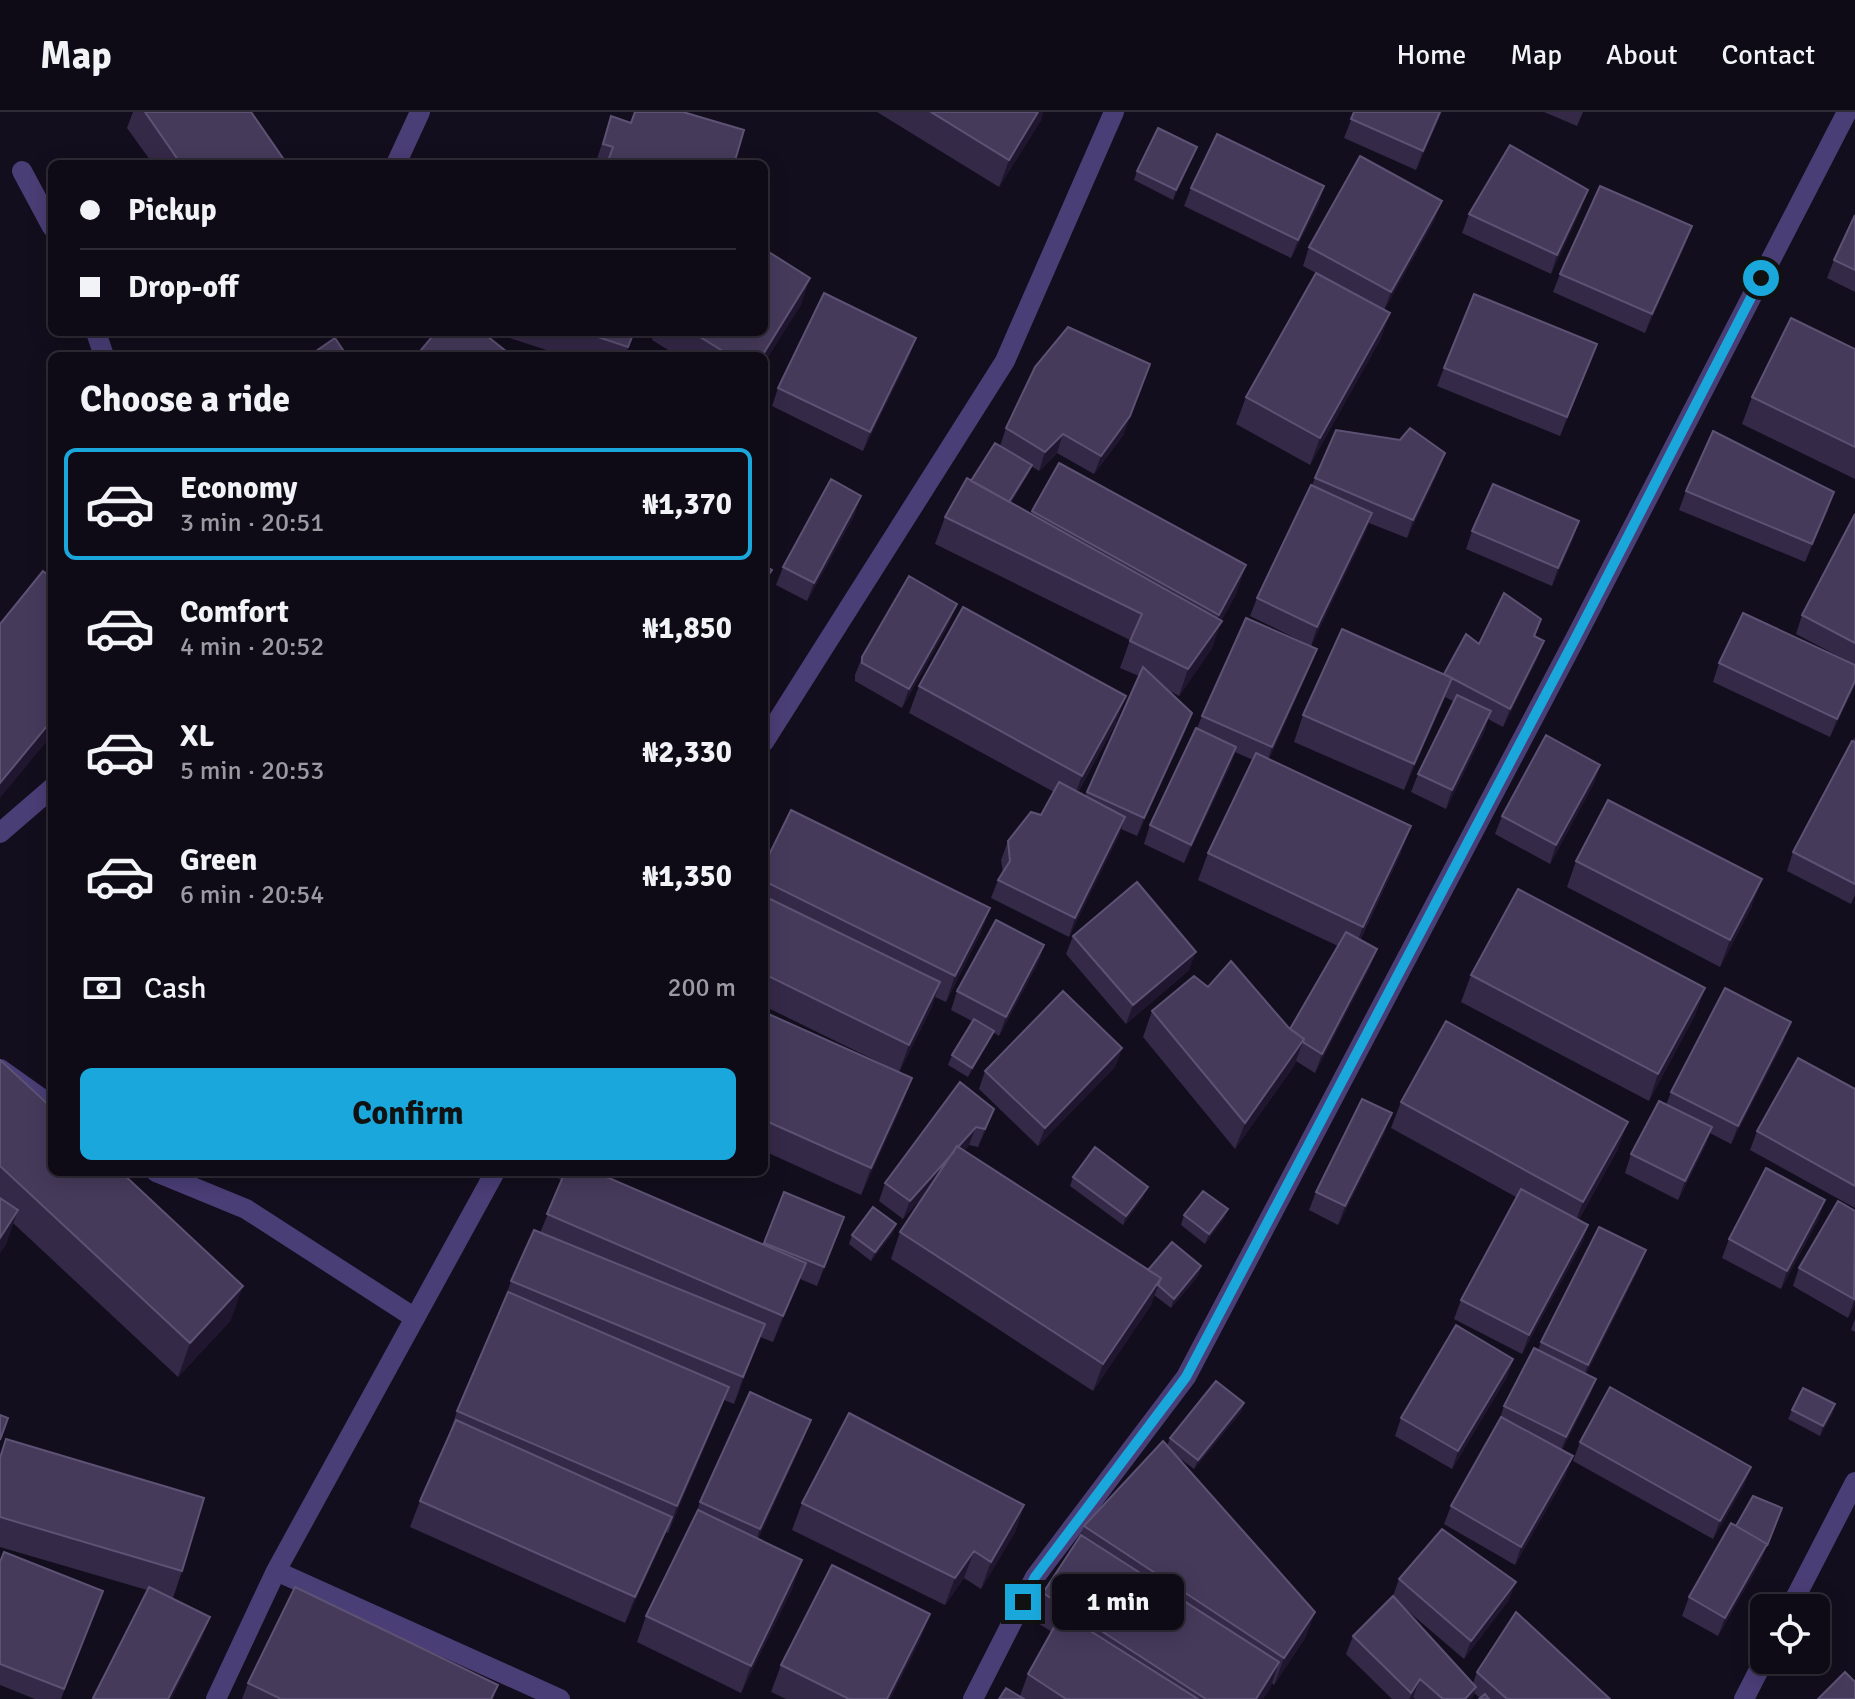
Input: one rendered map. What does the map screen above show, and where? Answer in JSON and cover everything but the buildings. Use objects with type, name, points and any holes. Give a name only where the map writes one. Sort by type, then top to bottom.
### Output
[{"type":"street","points":[[398,160],[420,112]]},
{"type":"street","points":[[768,736],[1005,361],[1114,112]]},
{"type":"street","points":[[973,1699],[1035,1577],[1186,1377],[1568,653],[1847,112]]},
{"type":"street","points":[[22,171],[48,220]]},
{"type":"street","points":[[0,833],[48,791]]},
{"type":"street","points":[[0,1069],[48,1103]]},
{"type":"street","points":[[166,1176],[246,1209],[415,1318]]},
{"type":"street","points":[[216,1699],[276,1571],[493,1176]]},
{"type":"street","points":[[1797,1594],[1855,1482]]},
{"type":"street","points":[[276,1571],[560,1699]]},
{"type":"street","points":[[1744,1699],[1757,1674]]},
{"type":"route","points":[[1023,1602],[1035,1577],[1186,1377],[1575,639],[1761,278]]}]
